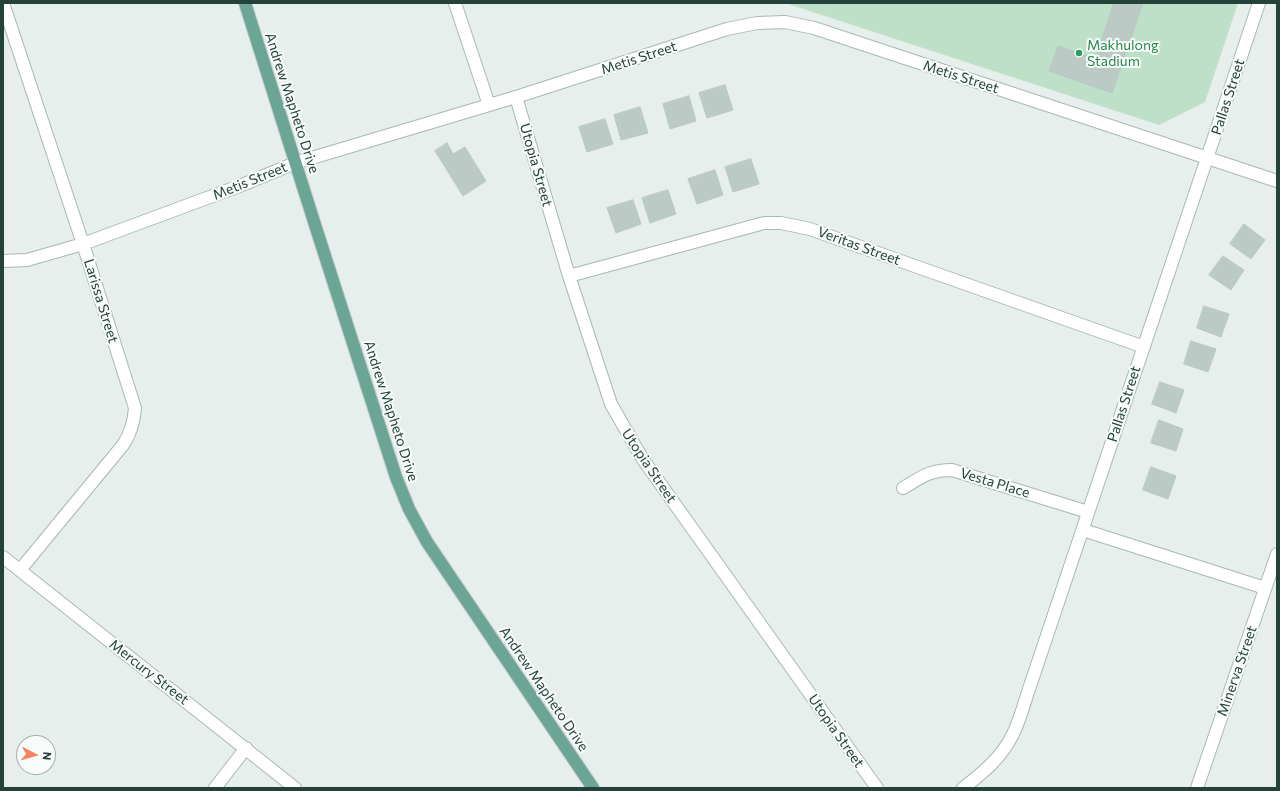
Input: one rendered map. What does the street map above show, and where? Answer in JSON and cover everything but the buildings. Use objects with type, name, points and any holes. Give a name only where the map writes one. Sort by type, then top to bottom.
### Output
[{"type":"main road","name":"Andrew Mapheto Drive","points":[[245,3],[396,477],[409,509],[427,542],[593,788]]},
{"type":"street","name":"Larissa Street","points":[[3,3],[83,244],[135,408],[134,422],[130,435],[123,445],[20,570]]},
{"type":"street","points":[[455,3],[489,105]]},
{"type":"street","name":"Pallas Street","points":[[963,788],[980,776],[1003,750],[1013,733],[1028,695],[1259,3]]},
{"type":"street","name":"Metis Street","points":[[3,261],[27,260],[83,244],[242,185],[295,163],[516,97],[727,29],[757,23],[785,22],[814,28],[1277,181]]},
{"type":"street","name":"Utopia Street","points":[[516,97],[569,276],[611,404],[642,458],[877,788]]},
{"type":"street","name":"Veritas Street","points":[[569,276],[764,223],[781,223],[810,229],[1144,347]]},
{"type":"street","name":"Vesta Place","points":[[903,488],[929,473],[940,470],[952,470],[1088,512]]},
{"type":"street","points":[[1083,530],[1265,588]]},
{"type":"street","name":"Minerva Street","points":[[1197,788],[1277,554]]},
{"type":"street","name":"Mercury Street","points":[[3,557],[295,788]]},
{"type":"street","points":[[214,788],[246,748]]},
{"type":"green space","name":"Makhulong Stadium","points":[[785,3],[1238,3],[1205,102],[1159,125]]},
{"type":"place","name":"Makhulong Stadium","points":[[1079,53]]}]
